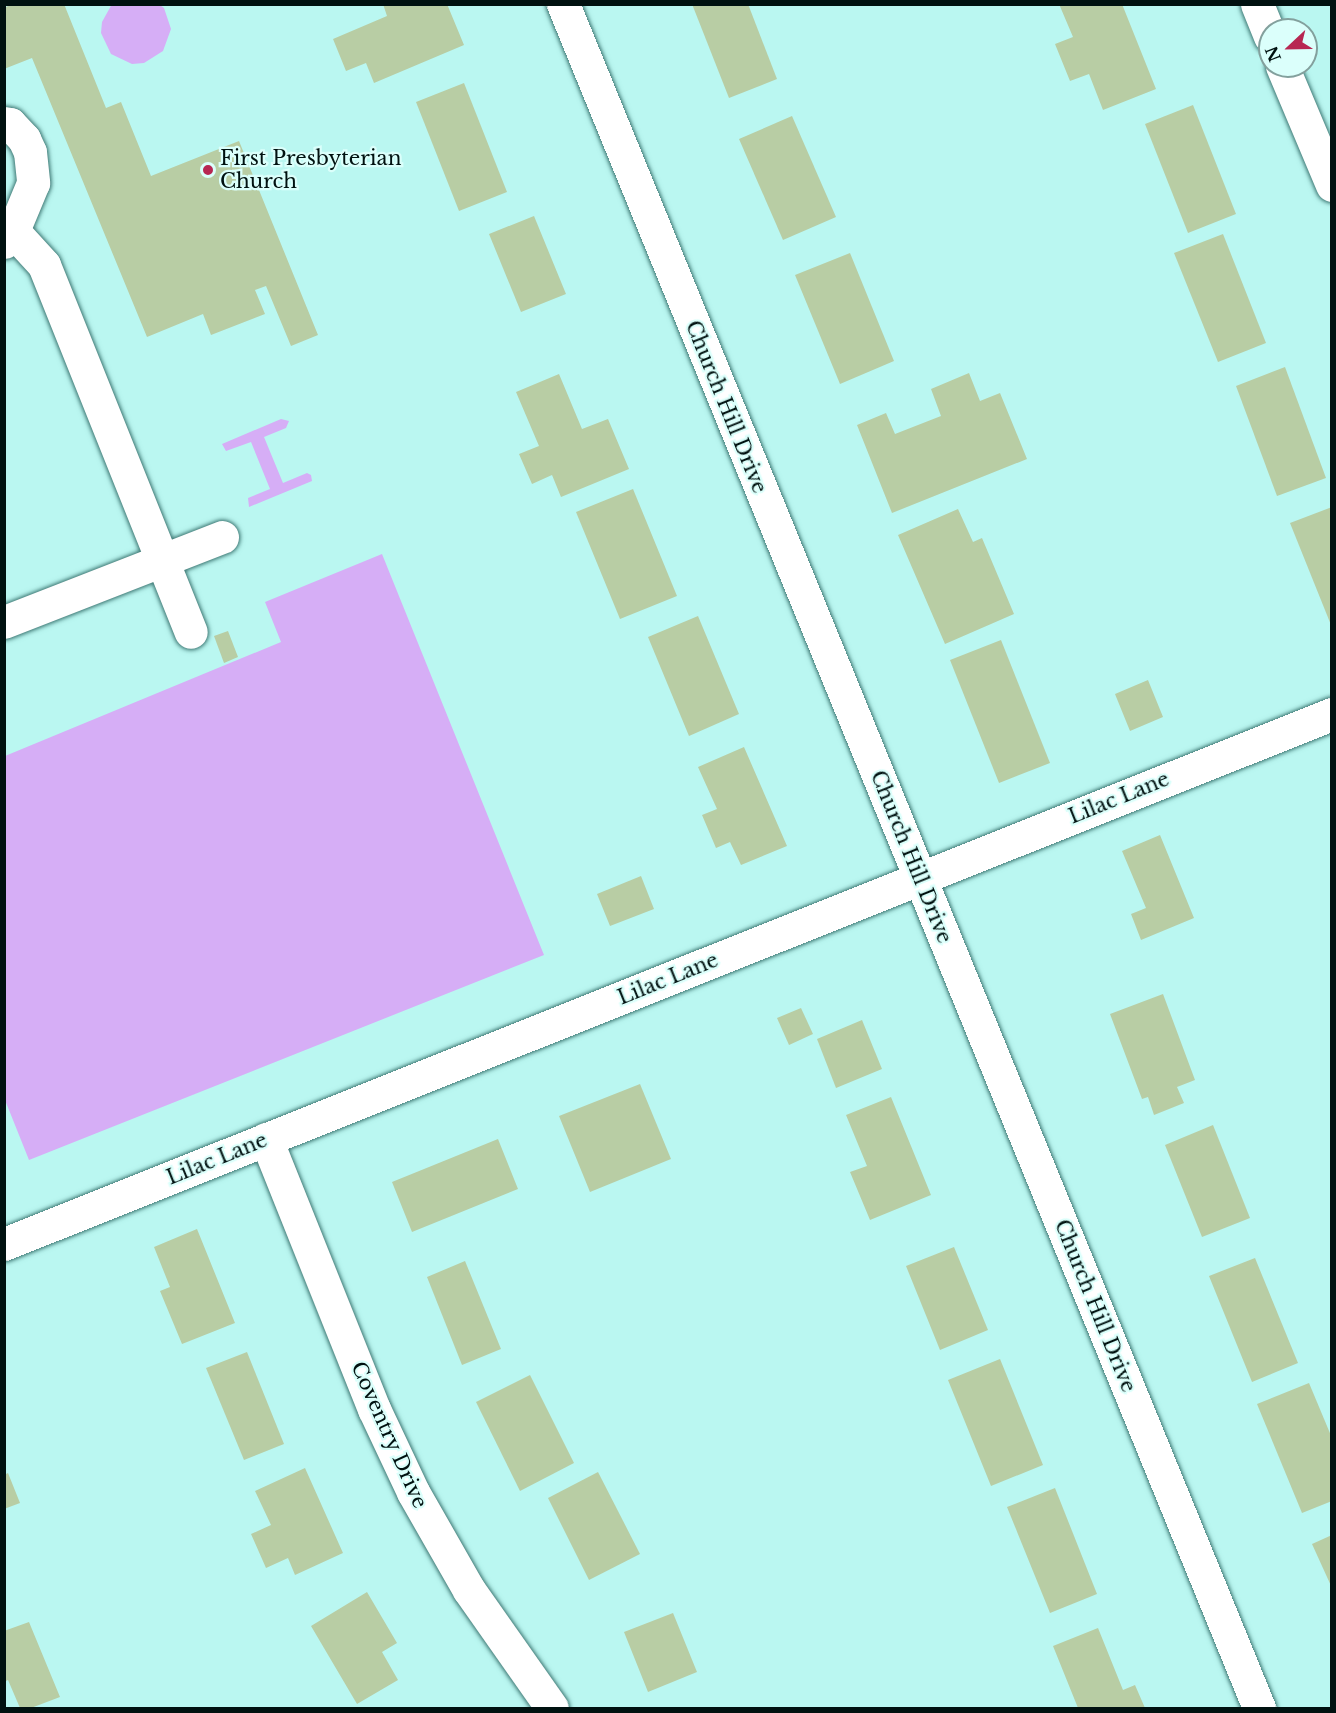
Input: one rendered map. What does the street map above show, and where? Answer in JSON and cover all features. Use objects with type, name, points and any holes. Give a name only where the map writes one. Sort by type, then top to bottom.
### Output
[{"type":"street","name":"Church Hill Drive","points":[[563,4],[1259,1708]]},
{"type":"street","points":[[1257,4],[1263,18]]},
{"type":"street","points":[[1287,78],[1332,185]]},
{"type":"street","points":[[4,123],[10,124],[24,139],[32,168],[33,183],[9,236],[44,265],[191,632]]},
{"type":"street","points":[[4,622],[222,537]]},
{"type":"street","name":"Lilac Lane","points":[[4,1244],[1332,714]]},
{"type":"street","name":"Coventry Drive","points":[[266,1139],[374,1409],[413,1491],[469,1590],[552,1708]]},
{"type":"shaded area","points":[[112,4],[160,5],[164,8],[171,29],[163,51],[144,63],[132,64],[111,54],[101,33],[102,22]]},
{"type":"shaded area","points":[[281,419],[289,421],[286,428],[264,437],[283,483],[307,473],[311,475],[312,481],[249,507],[248,498],[270,489],[251,442],[226,451],[222,444]]},
{"type":"shaded area","points":[[382,554],[544,955],[29,1160],[5,1100],[5,756],[281,642],[265,602]]},
{"type":"building","name":"First Presbyterian Church","points":[[12,4],[64,4],[106,108],[121,102],[151,176],[239,141],[318,335],[291,346],[266,286],[255,290],[265,314],[211,335],[203,314],[147,337],[32,58],[4,69],[4,8]]},
{"type":"building","points":[[383,4],[447,4],[464,45],[374,83],[366,63],[346,71],[333,39],[387,16]]},
{"type":"building","points":[[692,4],[748,4],[777,79],[729,98]]},
{"type":"building","points":[[1059,4],[1122,4],[1156,89],[1103,110],[1089,74],[1070,81],[1055,44],[1073,37]]},
{"type":"building","points":[[464,83],[507,192],[459,211],[416,102]]},
{"type":"building","points":[[1193,105],[1236,214],[1188,233],[1145,124]]},
{"type":"building","points":[[792,116],[836,217],[783,240],[739,139]]},
{"type":"building","points":[[534,216],[566,294],[521,312],[489,234]]},
{"type":"building","points":[[1223,234],[1266,343],[1218,362],[1174,253]]},
{"type":"building","points":[[850,253],[894,361],[840,384],[795,275]]},
{"type":"building","points":[[1285,367],[1326,478],[1277,496],[1236,386]]},
{"type":"building","points":[[969,373],[980,401],[1000,393],[1027,459],[892,513],[857,425],[886,413],[895,434],[941,416],[931,389]]},
{"type":"building","points":[[559,374],[582,429],[608,419],[629,469],[561,497],[552,475],[532,484],[519,454],[539,446],[516,392]]},
{"type":"building","points":[[633,489],[677,596],[620,619],[576,512]]},
{"type":"building","points":[[1332,507],[1332,625],[1331,625],[1290,523]]},
{"type":"building","points":[[958,509],[973,542],[982,538],[1014,614],[945,644],[898,535]]},
{"type":"building","points":[[698,616],[739,714],[689,736],[648,637]]},
{"type":"building","points":[[228,631],[238,657],[224,663],[214,636]]},
{"type":"building","points":[[1001,640],[1050,763],[999,783],[950,660]]},
{"type":"building","points":[[1148,680],[1163,717],[1130,731],[1115,694]]},
{"type":"building","points":[[744,747],[787,846],[741,865],[730,842],[716,848],[702,815],[717,809],[698,767]]},
{"type":"building","points":[[1160,835],[1194,918],[1141,940],[1131,914],[1146,908],[1122,851]]},
{"type":"building","points":[[641,876],[654,909],[610,926],[597,894]]},
{"type":"building","points":[[1163,994],[1195,1080],[1177,1087],[1184,1103],[1154,1115],[1148,1097],[1142,1099],[1110,1014]]},
{"type":"building","points":[[801,1008],[813,1034],[789,1045],[777,1018]]},
{"type":"building","points":[[862,1020],[882,1069],[836,1088],[817,1039]]},
{"type":"building","points":[[640,1084],[671,1159],[590,1192],[559,1116]]},
{"type":"building","points":[[891,1097],[931,1195],[870,1220],[850,1172],[867,1166],[846,1115]]},
{"type":"building","points":[[1213,1125],[1250,1218],[1202,1237],[1165,1145]]},
{"type":"building","points":[[498,1139],[518,1189],[412,1232],[392,1182]]},
{"type":"building","points":[[197,1229],[235,1323],[182,1344],[160,1291],[170,1287],[154,1247]]},
{"type":"building","points":[[954,1247],[988,1330],[940,1350],[906,1266]]},
{"type":"building","points":[[1255,1258],[1298,1363],[1252,1382],[1209,1276]]},
{"type":"building","points":[[465,1261],[501,1349],[462,1365],[427,1277]]},
{"type":"building","points":[[247,1352],[284,1444],[244,1460],[206,1368]]},
{"type":"building","points":[[1000,1359],[1043,1465],[991,1486],[948,1380]]},
{"type":"building","points":[[530,1375],[574,1463],[520,1491],[476,1402]]},
{"type":"building","points":[[1309,1383],[1332,1438],[1332,1501],[1302,1513],[1257,1404]]},
{"type":"building","points":[[305,1468],[343,1553],[295,1575],[288,1558],[266,1568],[251,1534],[271,1525],[255,1491]]},
{"type":"building","points":[[598,1472],[640,1554],[589,1580],[548,1498]]},
{"type":"building","points":[[8,1473],[20,1503],[4,1509],[4,1475]]},
{"type":"building","points":[[1055,1488],[1097,1594],[1050,1613],[1007,1507]]},
{"type":"building","points":[[1332,1535],[1332,1588],[1312,1544]]},
{"type":"building","points":[[367,1592],[397,1643],[382,1652],[398,1680],[357,1704],[311,1626]]},
{"type":"building","points":[[673,1613],[697,1672],[648,1692],[624,1632]]},
{"type":"building","points":[[29,1622],[60,1697],[31,1708],[20,1708],[8,1680],[4,1682],[4,1631]]},
{"type":"building","points":[[1098,1628],[1123,1690],[1135,1685],[1145,1708],[1078,1708],[1053,1646]]},
{"type":"place","name":"First Presbyterian Church","points":[[208,170]]}]
